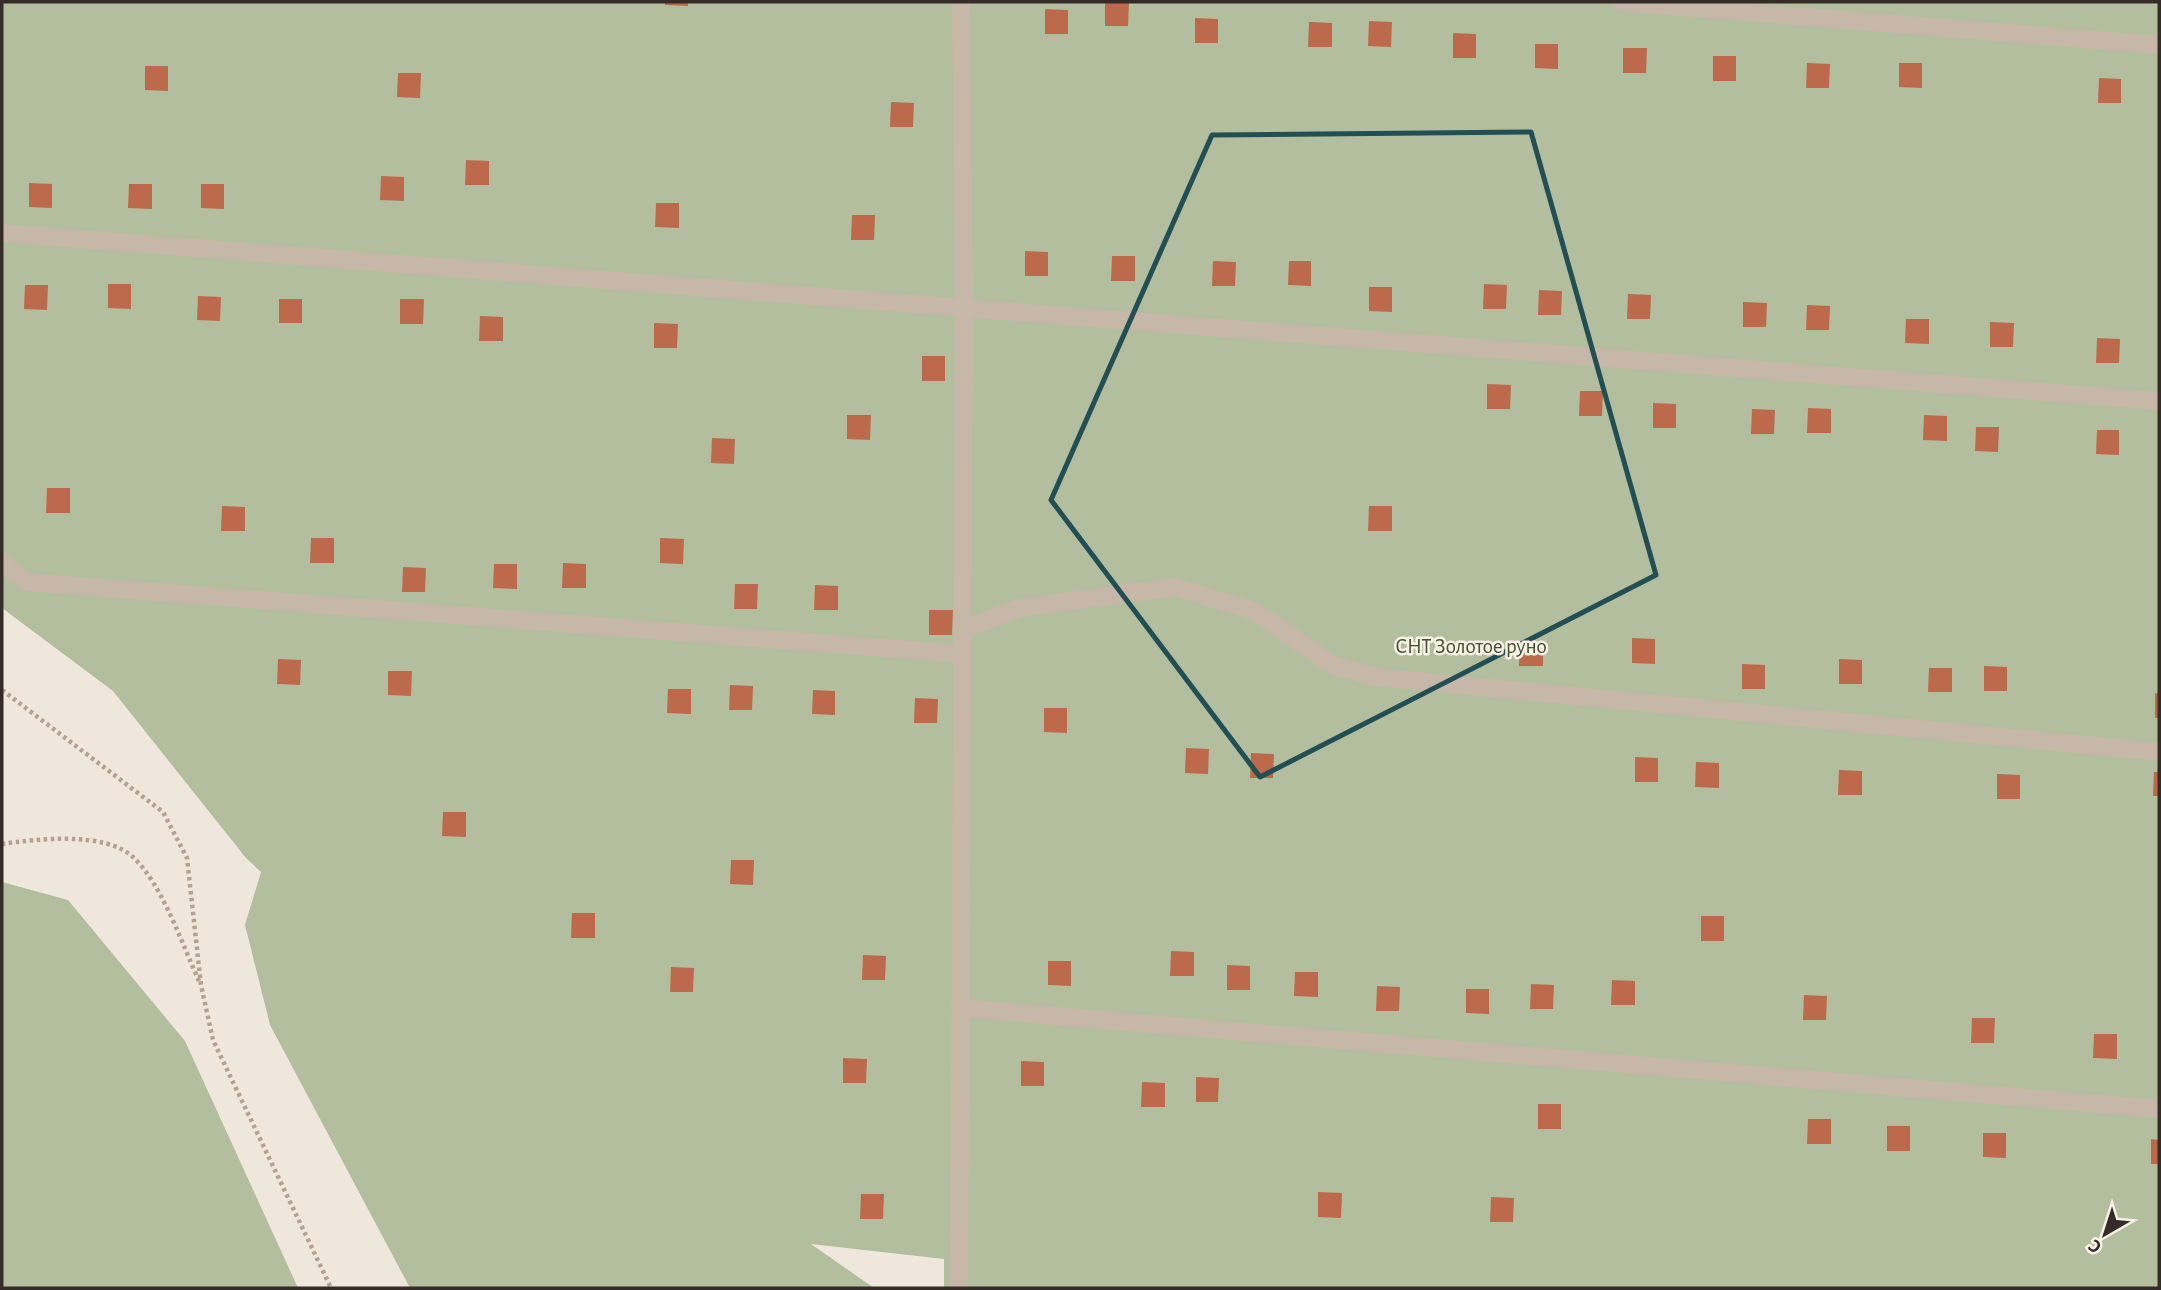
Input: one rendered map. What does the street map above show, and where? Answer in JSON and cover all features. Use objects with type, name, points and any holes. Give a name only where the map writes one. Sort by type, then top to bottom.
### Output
[{"type":"street","points":[[959,1288],[964,306],[961,2]]},
{"type":"street","points":[[1620,2],[2159,44]]},
{"type":"street","points":[[2,233],[2159,401]]},
{"type":"street","points":[[2,564],[26,582],[963,654]]},
{"type":"street","points":[[963,629],[1020,608],[1174,587],[1254,611],[1334,666],[1375,677],[2159,752]]},
{"type":"street","points":[[961,1008],[2159,1109]]},
{"type":"path","points":[[2,690],[163,812],[187,858],[201,985],[213,1040],[331,1288]]},
{"type":"path","points":[[2,844],[43,838],[96,840],[132,855],[152,883],[201,985]]},
{"type":"highlighted area","points":[[1531,132],[1656,575],[1260,777],[1051,500],[1212,135]]},
{"type":"green space","name":"СНТ Золотое руно","points":[[2,2],[2159,2],[2159,1288],[944,1288],[944,1259],[811,1244],[874,1288],[410,1288],[270,1025],[245,925],[261,872],[246,858],[113,691],[2,608]]},
{"type":"green space","points":[[2,882],[68,900],[185,1041],[298,1288],[2,1288]]},
{"type":"building","points":[[665,2],[688,2],[688,6],[665,5]]},
{"type":"building","points":[[1105,2],[1129,2],[1128,26],[1105,26]]},
{"type":"building","points":[[1045,9],[1068,10],[1068,34],[1045,34]]},
{"type":"building","points":[[1195,18],[1218,19],[1218,43],[1195,43]]},
{"type":"building","points":[[1369,21],[1392,22],[1391,47],[1368,46]]},
{"type":"building","points":[[1309,22],[1332,23],[1332,47],[1308,47]]},
{"type":"building","points":[[1453,33],[1476,34],[1476,58],[1453,58]]},
{"type":"building","points":[[1535,44],[1558,44],[1558,69],[1535,68]]},
{"type":"building","points":[[1623,48],[1647,48],[1646,73],[1623,73]]},
{"type":"building","points":[[1713,56],[1736,56],[1736,81],[1713,81]]},
{"type":"building","points":[[1807,63],[1830,64],[1829,88],[1806,88]]},
{"type":"building","points":[[1899,63],[1922,63],[1922,88],[1899,87]]},
{"type":"building","points":[[145,66],[168,66],[168,91],[145,90]]},
{"type":"building","points":[[398,73],[421,73],[420,98],[397,97]]},
{"type":"building","points":[[2099,78],[2121,79],[2121,103],[2098,103]]},
{"type":"building","points":[[891,102],[914,103],[913,127],[890,127]]},
{"type":"building","points":[[466,160],[489,161],[489,185],[465,185]]},
{"type":"building","points":[[381,176],[404,177],[404,201],[380,200]]},
{"type":"building","points":[[29,183],[52,184],[52,208],[29,207]]},
{"type":"building","points":[[129,184],[152,184],[152,209],[128,208]]},
{"type":"building","points":[[201,184],[224,184],[224,209],[201,208]]},
{"type":"building","points":[[656,203],[679,203],[679,228],[655,227]]},
{"type":"building","points":[[852,215],[875,215],[874,240],[851,240]]},
{"type":"building","points":[[1025,251],[1048,252],[1048,276],[1025,276]]},
{"type":"building","points":[[1112,256],[1135,256],[1135,281],[1111,281]]},
{"type":"building","points":[[1213,261],[1236,262],[1235,286],[1212,286]]},
{"type":"building","points":[[1289,261],[1311,261],[1311,286],[1288,285]]},
{"type":"building","points":[[108,284],[131,284],[131,309],[108,308]]},
{"type":"building","points":[[1484,284],[1507,285],[1506,309],[1483,309]]},
{"type":"building","points":[[25,285],[48,285],[47,310],[24,309]]},
{"type":"building","points":[[1369,287],[1392,287],[1392,312],[1369,311]]},
{"type":"building","points":[[1539,290],[1562,291],[1561,315],[1538,315]]},
{"type":"building","points":[[1628,294],[1651,295],[1650,319],[1627,319]]},
{"type":"building","points":[[198,296],[221,297],[220,321],[197,320]]},
{"type":"building","points":[[279,299],[302,299],[302,323],[279,323]]},
{"type":"building","points":[[400,299],[424,299],[423,324],[400,324]]},
{"type":"building","points":[[1743,302],[1767,303],[1766,327],[1743,327]]},
{"type":"building","points":[[1807,305],[1830,306],[1829,330],[1806,330]]},
{"type":"building","points":[[480,316],[503,317],[503,341],[479,341]]},
{"type":"building","points":[[1906,319],[1929,319],[1929,344],[1905,343]]},
{"type":"building","points":[[1990,322],[2014,323],[2013,347],[1990,347]]},
{"type":"building","points":[[654,323],[678,324],[677,348],[654,348]]},
{"type":"building","points":[[2097,338],[2120,339],[2119,363],[2096,363]]},
{"type":"building","points":[[922,356],[945,356],[945,381],[922,381]]},
{"type":"building","points":[[1487,384],[1511,385],[1510,409],[1487,409]]},
{"type":"building","points":[[1580,391],[1603,391],[1602,416],[1579,416]]},
{"type":"building","points":[[1653,403],[1676,404],[1676,428],[1653,428]]},
{"type":"building","points":[[1808,408],[1831,409],[1831,433],[1807,433]]},
{"type":"building","points":[[1752,409],[1775,410],[1774,434],[1751,434]]},
{"type":"building","points":[[847,415],[871,415],[870,440],[847,439]]},
{"type":"building","points":[[1924,415],[1947,416],[1947,441],[1923,440]]},
{"type":"building","points":[[1976,427],[1999,427],[1998,452],[1975,451]]},
{"type":"building","points":[[2097,430],[2119,430],[2119,455],[2096,454]]},
{"type":"building","points":[[712,438],[735,439],[734,464],[711,463]]},
{"type":"building","points":[[47,488],[70,488],[70,513],[46,513]]},
{"type":"building","points":[[222,506],[245,507],[245,531],[221,531]]},
{"type":"building","points":[[1369,506],[1392,506],[1392,531],[1368,531]]},
{"type":"building","points":[[311,538],[334,538],[334,563],[310,563]]},
{"type":"building","points":[[660,538],[684,539],[683,564],[660,563]]},
{"type":"building","points":[[563,563],[586,564],[586,588],[562,588]]},
{"type":"building","points":[[494,564],[517,564],[517,589],[493,588]]},
{"type":"building","points":[[403,567],[426,568],[425,592],[402,592]]},
{"type":"building","points":[[735,584],[758,584],[757,609],[734,609]]},
{"type":"building","points":[[815,585],[838,586],[838,610],[814,610]]},
{"type":"building","points":[[929,610],[953,610],[952,635],[929,635]]},
{"type":"building","points":[[1632,638],[1655,639],[1655,664],[1632,663]]},
{"type":"building","points":[[1520,641],[1543,642],[1543,666],[1519,666]]},
{"type":"building","points":[[278,659],[301,660],[300,685],[277,684]]},
{"type":"building","points":[[1839,659],[1862,660],[1862,684],[1839,684]]},
{"type":"building","points":[[1742,664],[1765,665],[1765,689],[1742,689]]},
{"type":"building","points":[[1984,666],[2007,667],[2007,691],[1984,691]]},
{"type":"building","points":[[1929,668],[1952,668],[1952,692],[1928,692]]},
{"type":"building","points":[[388,671],[412,671],[411,696],[388,695]]},
{"type":"building","points":[[730,685],[753,686],[752,710],[729,710]]},
{"type":"building","points":[[668,689],[691,689],[691,714],[667,713]]},
{"type":"building","points":[[813,690],[835,691],[835,715],[812,714]]},
{"type":"building","points":[[2155,693],[2159,694],[2159,718],[2155,718]]},
{"type":"building","points":[[915,698],[938,699],[937,723],[914,723]]},
{"type":"building","points":[[1044,708],[1067,708],[1067,733],[1044,732]]},
{"type":"building","points":[[1186,748],[1209,749],[1208,774],[1185,773]]},
{"type":"building","points":[[1251,753],[1274,754],[1273,778],[1250,778]]},
{"type":"building","points":[[1635,757],[1658,758],[1658,782],[1635,782]]},
{"type":"building","points":[[1696,762],[1719,763],[1719,788],[1695,787]]},
{"type":"building","points":[[1839,770],[1862,771],[1862,795],[1838,795]]},
{"type":"building","points":[[2154,772],[2159,772],[2159,796],[2153,796]]},
{"type":"building","points":[[1997,774],[2020,775],[2020,799],[1997,799]]},
{"type":"building","points":[[443,812],[466,812],[466,837],[442,836]]},
{"type":"building","points":[[731,860],[754,860],[753,885],[730,884]]},
{"type":"building","points":[[572,913],[595,913],[595,938],[571,938]]},
{"type":"building","points":[[1701,916],[1724,916],[1724,941],[1701,941]]},
{"type":"building","points":[[1171,951],[1194,952],[1194,976],[1170,976]]},
{"type":"building","points":[[863,955],[886,956],[885,980],[862,980]]},
{"type":"building","points":[[1048,961],[1071,961],[1071,986],[1048,985]]},
{"type":"building","points":[[1227,965],[1250,966],[1250,990],[1227,990]]},
{"type":"building","points":[[671,967],[694,968],[693,992],[670,992]]},
{"type":"building","points":[[1295,972],[1318,972],[1318,997],[1294,996]]},
{"type":"building","points":[[1612,980],[1635,981],[1635,1005],[1611,1005]]},
{"type":"building","points":[[1531,984],[1554,985],[1553,1009],[1530,1009]]},
{"type":"building","points":[[1377,986],[1400,987],[1399,1011],[1376,1011]]},
{"type":"building","points":[[1466,989],[1489,989],[1489,1014],[1466,1013]]},
{"type":"building","points":[[1804,995],[1827,996],[1826,1020],[1803,1020]]},
{"type":"building","points":[[1972,1018],[1995,1018],[1994,1043],[1971,1043]]},
{"type":"building","points":[[2094,1034],[2117,1034],[2117,1059],[2093,1058]]},
{"type":"building","points":[[843,1058],[867,1059],[866,1083],[843,1083]]},
{"type":"building","points":[[1021,1061],[1044,1062],[1044,1086],[1021,1086]]},
{"type":"building","points":[[1196,1077],[1219,1078],[1218,1102],[1196,1102]]},
{"type":"building","points":[[1142,1082],[1165,1083],[1165,1107],[1141,1107]]},
{"type":"building","points":[[1538,1104],[1561,1104],[1561,1129],[1538,1129]]},
{"type":"building","points":[[1808,1119],[1831,1119],[1831,1144],[1807,1144]]},
{"type":"building","points":[[1887,1126],[1910,1126],[1910,1151],[1887,1151]]},
{"type":"building","points":[[1983,1133],[2006,1133],[2006,1158],[1983,1157]]},
{"type":"building","points":[[2151,1139],[2159,1140],[2159,1164],[2151,1164]]},
{"type":"building","points":[[1318,1192],[1342,1193],[1341,1218],[1318,1217]]},
{"type":"building","points":[[861,1194],[884,1194],[883,1219],[860,1219]]},
{"type":"building","points":[[1491,1197],[1514,1198],[1513,1222],[1490,1222]]}]
